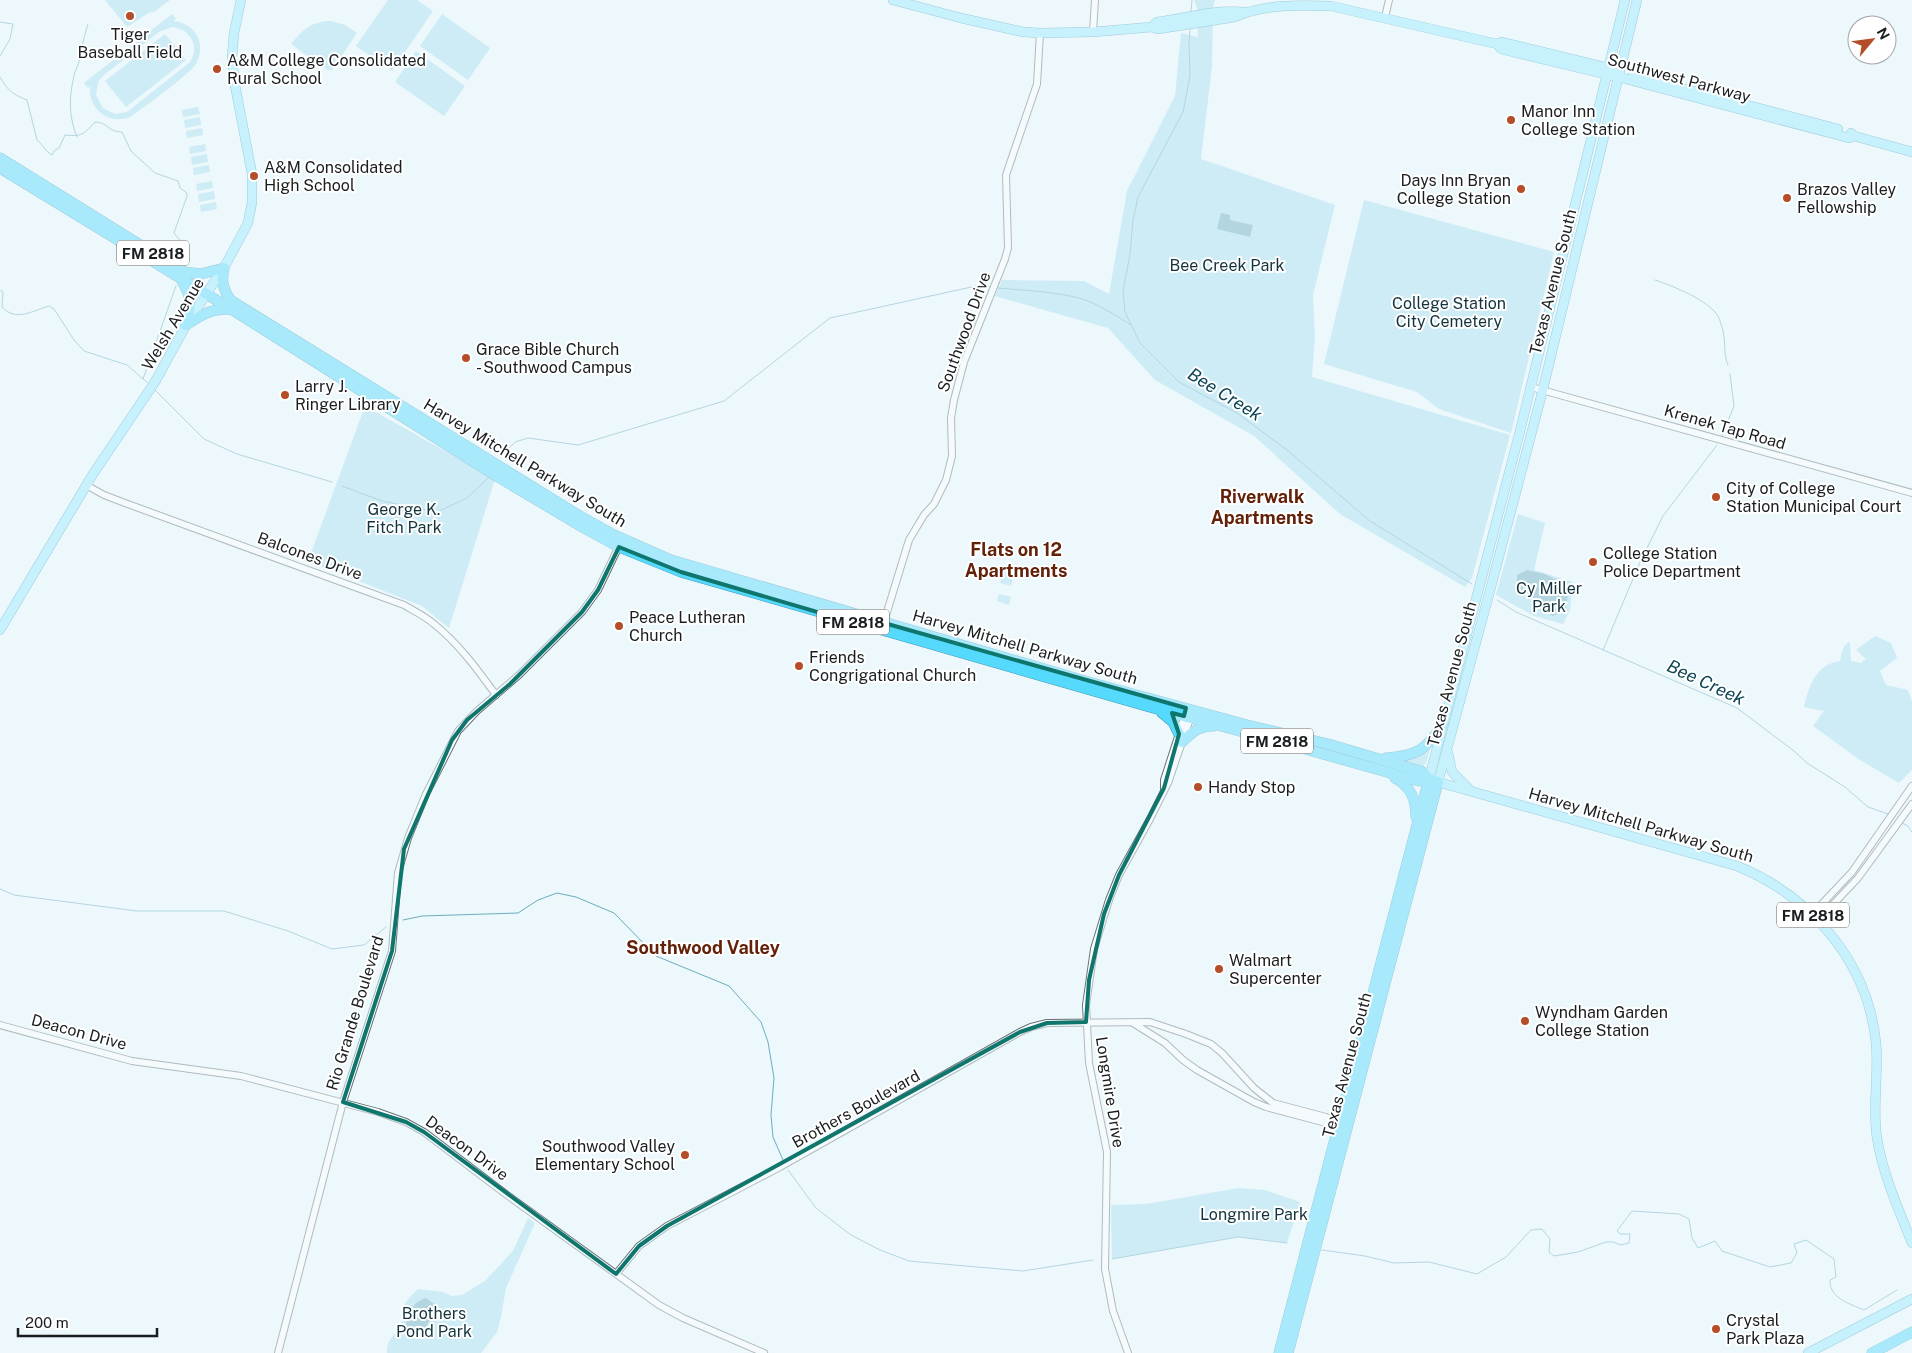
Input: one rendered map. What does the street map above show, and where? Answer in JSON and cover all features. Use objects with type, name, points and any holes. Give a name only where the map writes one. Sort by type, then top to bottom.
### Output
[{"type":"highway","name":"Harvey Mitchell Parkway South","points":[[0,158],[209,292],[372,389],[621,543]]},
{"type":"highway","name":"Harvey Mitchell Parkway South","points":[[0,168],[182,275]]},
{"type":"highway","points":[[224,268],[223,288],[231,305],[204,312],[186,325],[191,300],[182,275],[202,274],[224,268]]},
{"type":"highway","name":"Harvey Mitchell Parkway South","points":[[231,305],[360,391],[503,480],[584,528],[621,543],[883,627],[1150,707],[1188,713],[1219,726],[1420,782],[1434,781]]},
{"type":"highway","points":[[360,391],[372,389]]},
{"type":"highway","name":"Harvey Mitchell Parkway South","points":[[883,627],[1188,713],[1376,758],[1423,772],[1434,781]]},
{"type":"highway","points":[[1150,707],[1170,718],[1181,738],[1202,727],[1219,726]]},
{"type":"highway","points":[[1376,758],[1405,757],[1419,752],[1432,741],[1444,724]]},
{"type":"highway","points":[[1385,772],[1402,782],[1413,795],[1416,829]]},
{"type":"highway","name":"Texas Avenue South","points":[[1288,1353],[1416,829],[1434,781]]},
{"type":"highway","name":"Texas Avenue South","points":[[1279,1353],[1343,1125],[1434,781]]},
{"type":"highway","points":[[1287,1321],[1293,1333]]},
{"type":"highway","points":[[1872,1353],[1912,1332]]},
{"type":"main road","name":"Welsh Avenue","points":[[0,630],[86,485],[153,386],[186,325],[224,268],[247,226],[252,202],[252,174],[232,63],[234,33],[241,0]]},
{"type":"main road","name":"Southwest Parkway","points":[[893,0],[999,27],[1040,33],[1093,32],[1152,27],[1158,29],[1235,17],[1246,12],[1288,7],[1321,6],[1347,9],[1497,44],[1501,49],[1608,71],[1730,108],[1850,138],[1854,136]]},
{"type":"main road","name":"Texas Avenue South","points":[[1434,781],[1444,724],[1531,387],[1624,0]]},
{"type":"main road","name":"Texas Avenue South","points":[[1434,781],[1448,748],[1542,390],[1636,0]]},
{"type":"main road","name":"Southwest Parkway","points":[[1619,74],[1751,105],[1850,132],[1854,136],[1912,152]]},
{"type":"main road","points":[[1688,96],[1692,93],[1700,95],[1704,93]]},
{"type":"main road","points":[[1730,108],[1737,105],[1748,108],[1751,105]]},
{"type":"main road","points":[[1772,118],[1779,116],[1789,119],[1793,117]]},
{"type":"main road","points":[[1578,192],[1589,195]]},
{"type":"main road","points":[[1480,585],[1482,594],[1476,618],[1480,628]]},
{"type":"main road","points":[[1469,626],[1472,628],[1473,634],[1468,652],[1471,662]]},
{"type":"main road","points":[[1448,748],[1449,767],[1471,791]]},
{"type":"main road","name":"Harvey Mitchell Parkway South","points":[[1434,781],[1737,866],[1791,895],[1816,918],[1826,928],[1844,953],[1867,1004],[1876,1042],[1877,1138],[1887,1181],[1912,1243]]},
{"type":"main road","points":[[1808,1353],[1908,1302],[1912,1293]]},
{"type":"street","points":[[1093,32],[1095,0]]},
{"type":"street","points":[[1385,17],[1389,0]]},
{"type":"street","name":"Southwood Drive","points":[[883,627],[909,540],[934,504],[946,480],[952,456],[951,418],[964,362],[1008,248],[1006,175],[1037,84],[1040,33]]},
{"type":"street","name":"Krenek Tap Road","points":[[1531,387],[1912,493]]},
{"type":"street","name":"Balcones Drive","points":[[86,485],[104,495],[125,503],[404,605],[432,622],[450,637],[496,695]]},
{"type":"street","name":"Rio Grande Boulevard","points":[[278,1353],[342,1102],[392,951],[398,873],[408,838],[426,794],[458,731],[476,711],[519,675],[582,612],[598,590],[621,543]]},
{"type":"street","name":"Longmire Drive","points":[[1128,1353],[1113,1311],[1106,1269],[1107,1152],[1089,1063],[1086,1022],[1089,980],[1094,948],[1109,900],[1119,875],[1150,819],[1174,767],[1188,713]]},
{"type":"street","points":[[1816,918],[1819,907],[1852,872],[1912,786]]},
{"type":"street","points":[[1816,918],[1825,913],[1858,878],[1912,804]]},
{"type":"street","points":[[1132,1022],[1166,1043],[1183,1060],[1197,1070],[1266,1108],[1330,1124],[1343,1125]]},
{"type":"street","name":"Brothers Boulevard","points":[[616,1274],[639,1246],[667,1226],[780,1167],[1020,1032],[1047,1023],[1150,1022],[1206,1041],[1217,1049],[1264,1098],[1273,1103],[1326,1118],[1343,1125]]},
{"type":"street","name":"Deacon Drive","points":[[0,1024],[132,1061],[241,1076],[396,1118],[424,1132],[659,1305],[683,1318],[764,1353]]},
{"type":"highlighted area","points":[[619,547],[681,572],[882,631],[884,623],[1186,708],[1184,716],[1172,713],[1179,734],[1164,788],[1119,875],[1104,914],[1089,980],[1086,1022],[1047,1023],[1020,1032],[667,1226],[639,1246],[616,1274],[424,1132],[406,1122],[343,1102],[392,951],[404,849],[452,740],[467,720],[510,684],[582,612],[598,590]]},
{"type":"green space","name":"Tiger Baseball Field","points":[[105,0],[170,0],[154,12],[150,12],[127,27]]},
{"type":"green space","points":[[388,0],[417,0],[433,11],[392,71],[356,46]]},
{"type":"green space","name":"Bee Creek Park","points":[[1194,0],[1215,0],[1213,7],[1212,66],[1201,159],[1335,205],[1313,295],[1315,336],[1312,377],[1510,435],[1472,578],[1465,587],[1340,514],[1254,436],[1155,380],[1108,328],[995,296],[1002,280],[1084,281],[1109,294],[1127,191],[1175,96],[1181,33],[1198,37],[1197,8]]},
{"type":"green space","points":[[172,14],[176,19],[173,21],[183,23],[189,27],[198,38],[200,53],[192,69],[130,117],[114,119],[101,113],[92,102],[90,86],[88,88],[84,83]],"holes":[[[172,27],[189,35],[194,46],[189,63],[127,112],[115,114],[103,108],[96,95],[98,82],[104,75],[159,32]]]},
{"type":"green space","points":[[442,14],[490,48],[468,80],[420,46]]},
{"type":"green space","points":[[324,21],[345,25],[357,33],[332,70],[327,70],[291,44],[308,27]]},
{"type":"green space","points":[[165,34],[186,60],[126,107],[105,81]]},
{"type":"green space","points":[[416,51],[465,86],[444,116],[395,82]]},
{"type":"green space","points":[[198,107],[200,114],[183,117],[182,110]]},
{"type":"green space","points":[[200,117],[201,125],[185,128],[184,120]]},
{"type":"green space","points":[[202,128],[203,135],[187,138],[186,131]]},
{"type":"green space","points":[[205,144],[206,151],[190,154],[189,147]]},
{"type":"green space","points":[[207,154],[208,162],[192,165],[191,157]]},
{"type":"green space","points":[[209,165],[210,172],[194,175],[193,168]]},
{"type":"green space","points":[[212,181],[213,188],[197,191],[196,184]]},
{"type":"green space","points":[[214,191],[215,199],[199,202],[198,194]]},
{"type":"green space","name":"College Station City Cemetery","points":[[1364,200],[1554,252],[1511,433],[1439,409],[1417,392],[1324,364]]},
{"type":"green space","points":[[216,202],[217,209],[201,212],[200,205]]},
{"type":"green space","name":"George K. Fitch Park","points":[[365,406],[495,479],[449,628],[422,606],[308,561]]},
{"type":"green space","name":"Cy Miller Park","points":[[1518,514],[1545,523],[1534,570],[1573,582],[1570,610],[1563,624],[1534,616],[1496,595]]},
{"type":"green space","points":[[1005,567],[1015,570],[1011,586],[1000,583]]},
{"type":"green space","points":[[999,594],[1011,597],[1009,605],[997,601]]},
{"type":"green space","points":[[1875,636],[1891,643],[1897,658],[1880,671],[1886,685],[1908,690],[1912,702],[1912,770],[1899,783],[1860,760],[1813,726],[1824,711],[1804,707],[1808,691],[1815,677],[1825,666],[1840,661],[1845,645],[1850,642],[1851,661],[1861,663],[1866,659],[1856,650]]},
{"type":"green space","points":[[1430,749],[1426,763],[1422,768],[1398,760]]},
{"type":"green space","name":"Longmire Park","points":[[1239,1188],[1265,1190],[1300,1202],[1287,1243],[1238,1237],[1112,1259],[1111,1205],[1146,1204]]},
{"type":"green space","name":"Brothers Pond Park","points":[[528,1218],[535,1223],[506,1288],[497,1332],[481,1353],[387,1353],[388,1344],[401,1325],[406,1302],[418,1289],[443,1292],[452,1296],[462,1295],[485,1281],[513,1251]]},
{"type":"shaded area","points":[[1221,213],[1230,215],[1230,220],[1253,225],[1250,237],[1217,229]]},
{"type":"shaded area","points":[[1527,570],[1545,574],[1565,584],[1568,593],[1566,610],[1553,616],[1538,609],[1529,593],[1517,589],[1517,575]]},
{"type":"shaded area","points":[[426,1298],[434,1304],[434,1313],[421,1333],[406,1335],[398,1332],[405,1328],[409,1314],[414,1306]]},
{"type":"waterway","name":"Bee Creek","points":[[1191,12],[1192,0]]},
{"type":"waterway","points":[[0,22],[13,24],[10,39],[0,56]]},
{"type":"waterway","points":[[77,137],[72,121],[71,97],[75,72],[88,24]]},
{"type":"waterway","name":"Bee Creek","points":[[1190,29],[1190,76],[1183,112],[1138,197],[1133,220],[1130,254],[1123,291],[1125,312],[1140,343],[1179,382],[1237,413],[1287,450],[1370,521],[1472,584]]},
{"type":"waterway","points":[[0,77],[11,92],[27,100],[37,140],[52,155],[59,148],[65,135],[79,135],[95,122],[99,122],[117,132],[122,132],[131,151],[155,173],[178,181],[180,188],[187,193],[187,196],[174,233],[179,239],[185,256]]},
{"type":"waterway","points":[[1655,280],[1690,294],[1713,310],[1718,316],[1723,329],[1728,365]]},
{"type":"waterway","points":[[143,379],[176,286]]},
{"type":"waterway","points":[[500,457],[515,442],[528,438],[578,445],[724,401],[830,318],[976,286],[991,287]]},
{"type":"waterway","points":[[997,288],[1079,298],[1099,306],[1131,325]]},
{"type":"waterway","points":[[0,290],[3,292],[2,307],[7,311],[19,315],[49,306],[54,309],[74,340],[84,351],[127,365],[149,384]]},
{"type":"waterway","points":[[1722,436],[1734,406],[1730,374]]},
{"type":"waterway","points":[[155,390],[204,439],[237,454],[332,482]]},
{"type":"waterway","points":[[1603,650],[1641,560],[1663,516],[1717,445]]},
{"type":"waterway","points":[[342,486],[382,501],[437,512],[467,498],[488,478]]},
{"type":"waterway","name":"Bee Creek","points":[[1497,600],[1516,612],[1737,708],[1807,763],[1845,787],[1868,807],[1888,814]]},
{"type":"waterway","name":"Bee Creek","points":[[1902,823],[1908,826],[1912,832]]},
{"type":"waterway","points":[[0,889],[14,895],[137,911],[224,911],[288,931],[332,949],[364,945],[386,927]]},
{"type":"waterway","points":[[403,920],[422,916],[518,913],[538,900],[557,893],[576,897],[614,913],[656,956],[729,986],[761,1022],[768,1042],[774,1078],[771,1115],[773,1137],[783,1160]]},
{"type":"waterway","points":[[788,1170],[816,1208],[851,1235],[880,1250],[909,1261],[1023,1271],[1093,1260]]},
{"type":"waterway","points":[[1322,1250],[1365,1256],[1394,1263],[1429,1262],[1477,1274],[1506,1257],[1531,1230],[1542,1229],[1550,1239],[1549,1252],[1554,1256],[1578,1252],[1606,1242],[1621,1245],[1629,1243],[1630,1234],[1620,1234],[1617,1231],[1632,1211],[1679,1214],[1689,1219],[1692,1238],[1698,1248],[1715,1241],[1722,1251],[1770,1267],[1791,1263],[1797,1253],[1794,1244],[1806,1240],[1834,1259],[1836,1277],[1830,1280],[1833,1291],[1837,1296],[1841,1300],[1864,1310],[1897,1290]]},
{"type":"waterway","points":[[1112,1259],[1238,1237],[1287,1243]]},
{"type":"place","name":"Tiger Baseball Field","points":[[130,16]]},
{"type":"place","name":"A&M College Consolidated Rural School","points":[[217,69]]},
{"type":"place","name":"Manor Inn College Station","points":[[1511,120]]},
{"type":"place","name":"A&M Consolidated High School","points":[[254,176]]},
{"type":"place","name":"Days Inn Bryan College Station","points":[[1521,189]]},
{"type":"place","name":"Brazos Valley Fellowship","points":[[1787,198]]},
{"type":"place","name":"Grace Bible Church - Southwood Campus","points":[[466,358]]},
{"type":"place","name":"Larry J. Ringer Library","points":[[285,395]]},
{"type":"place","name":"City of College Station Municipal Court","points":[[1716,497]]},
{"type":"place","name":"College Station Police Department","points":[[1593,562]]},
{"type":"place","name":"Peace Lutheran Church","points":[[619,626]]},
{"type":"place","name":"Friends Congrigational Church","points":[[799,666]]},
{"type":"place","name":"Handy Stop","points":[[1198,787]]},
{"type":"place","name":"Walmart Supercenter","points":[[1219,969]]},
{"type":"place","name":"Wyndham Garden College Station","points":[[1525,1021]]},
{"type":"place","name":"Southwood Valley Elementary School","points":[[685,1155]]},
{"type":"place","name":"Crystal Park Plaza","points":[[1716,1329]]},
{"type":"district","name":"Riverwalk Apartments","points":[[1262,506]]},
{"type":"district","name":"Flats on 12 Apartments","points":[[1016,559]]},
{"type":"district","name":"Southwood Valley","points":[[703,947]]}]
